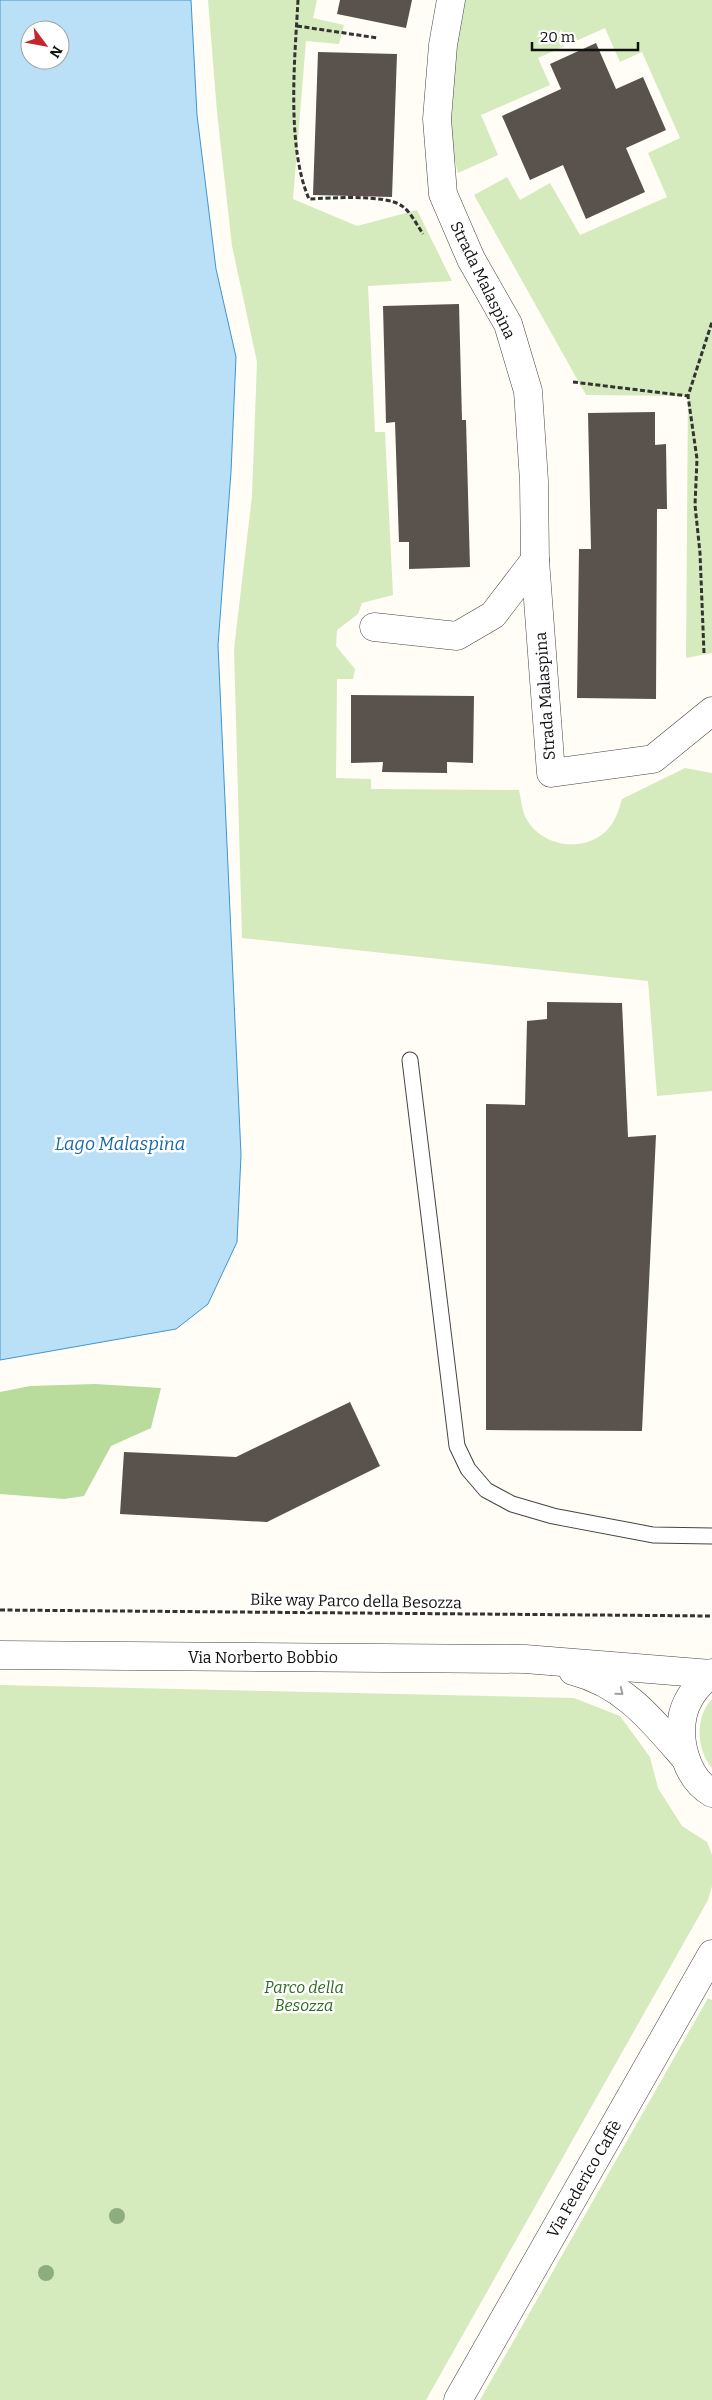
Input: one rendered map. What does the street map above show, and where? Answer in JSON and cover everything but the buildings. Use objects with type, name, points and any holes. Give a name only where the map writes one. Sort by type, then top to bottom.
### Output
[{"type":"street","name":"Strada Malaspina","points":[[450,0],[443,45],[437,119],[443,194],[470,259],[508,324],[528,391],[534,481],[535,560],[550,773],[652,759],[712,711]]},
{"type":"street","points":[[374,627],[457,636],[493,615],[535,560]]},
{"type":"street","name":"Via Norberto Bobbio","points":[[0,1655],[525,1659],[711,1674]]},
{"type":"street","name":"Via Norberto Bobbio","points":[[525,1659],[593,1676],[612,1686],[642,1710],[685,1758]]},
{"type":"street","name":"Via Norberto Bobbio","points":[[710,1795],[694,1776],[685,1758],[680,1736],[683,1712],[694,1691],[711,1674]]},
{"type":"street","name":"Via Federico Caffè","points":[[458,2400],[711,1954]]},
{"type":"lane","points":[[410,1060],[457,1446],[468,1470],[486,1490],[512,1504],[553,1516],[653,1535],[712,1536]]},
{"type":"path","points":[[298,0],[294,94],[296,142],[303,186],[309,199],[347,198],[392,201],[403,206],[426,240]]},
{"type":"path","points":[[297,26],[378,38]]},
{"type":"path","points":[[704,653],[695,505],[697,459],[688,396],[712,322]]},
{"type":"path","points":[[572,382],[688,396]]},
{"type":"path","name":"Bike way Parco della Besozza","points":[[0,1610],[712,1616]]},
{"type":"green space","points":[[208,0],[317,0],[313,18],[344,25],[339,44],[306,41],[293,199],[357,226],[417,210],[452,281],[368,286],[375,432],[385,432],[393,595],[362,603],[358,614],[337,630],[336,646],[355,669],[353,679],[337,679],[336,778],[371,779],[371,789],[519,790],[524,813],[534,829],[552,841],[574,844],[596,839],[605,832],[614,821],[622,799],[685,768],[712,773],[712,1091],[657,1096],[648,981],[242,938],[234,649],[252,496],[257,362],[232,246],[217,112]]},
{"type":"green space","points":[[459,0],[712,0],[712,653],[686,658],[688,396],[586,395],[474,195],[507,177],[520,200],[550,183],[580,235],[667,197],[648,153],[680,138],[642,52],[620,62],[605,28],[538,58],[550,85],[481,115],[498,155],[458,173],[447,128]]},
{"type":"green space","points":[[95,1384],[161,1388],[151,1428],[111,1446],[84,1496],[64,1499],[0,1494],[0,1392],[30,1386]]},
{"type":"green space","name":"Parco della Besozza","points":[[0,1685],[574,1698],[620,1716],[650,1757],[658,1788],[682,1826],[707,1842],[712,1855],[712,1886],[708,1900],[426,2400],[0,2400]]},
{"type":"green space","points":[[712,1699],[712,1768],[700,1743],[700,1724],[706,1706]]},
{"type":"green space","points":[[708,1998],[712,2000],[712,2400],[480,2400]]},
{"type":"water","name":"Lago Malaspina","points":[[0,0],[191,0],[197,115],[216,269],[236,357],[231,472],[218,645],[241,1155],[237,1242],[208,1304],[176,1329],[0,1360]]}]
